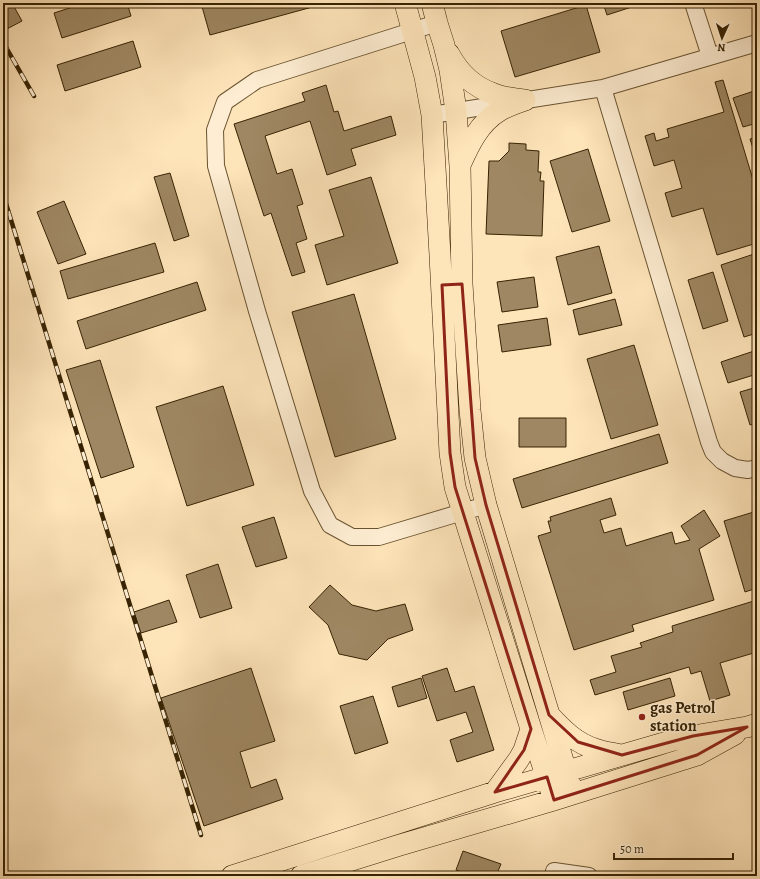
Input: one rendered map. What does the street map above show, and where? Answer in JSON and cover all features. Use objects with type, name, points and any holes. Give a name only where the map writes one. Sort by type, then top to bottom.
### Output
[{"type":"main road","points":[[405,3],[425,77],[432,115],[442,285],[447,411],[450,453],[455,488],[531,729],[556,775],[564,797]]},
{"type":"main road","points":[[432,3],[450,70],[456,110],[460,166],[462,284],[470,410],[476,458],[486,505],[549,715],[556,775]]},
{"type":"main road","points":[[444,45],[452,61],[464,76],[479,88],[495,95],[525,100]]},
{"type":"main road","points":[[460,166],[467,150],[485,122],[497,112],[525,100]]},
{"type":"main road","points":[[442,285],[462,284]]},
{"type":"main road","points":[[447,411],[470,410]]},
{"type":"main road","points":[[477,556],[500,550]]},
{"type":"main road","points":[[549,715],[578,742],[595,749],[622,755]]},
{"type":"main road","points":[[232,876],[495,792],[622,755],[693,736],[752,726]]},
{"type":"main road","points":[[301,876],[400,845],[564,797],[697,755],[752,726]]},
{"type":"main road","points":[[495,792],[519,759],[524,750],[531,729]]},
{"type":"street","points":[[693,3],[710,56]]},
{"type":"street","points":[[437,24],[256,80],[225,102],[215,130],[216,166],[257,312],[312,491],[330,525],[352,537],[379,537],[486,505]]},
{"type":"street","points":[[432,115],[603,88],[757,43]]},
{"type":"street","points":[[603,88],[713,452],[722,461],[735,468],[748,470],[757,468]]},
{"type":"street","points":[[554,871],[589,876]]},
{"type":"highlighted area","points":[[462,284],[475,458],[486,505],[549,715],[578,742],[622,755],[693,736],[747,727],[697,755],[554,800],[547,777],[495,792],[524,750],[531,729],[455,487],[450,453],[442,285]]},
{"type":"building","points":[[3,3],[12,3],[22,21],[3,31]]},
{"type":"building","points":[[85,3],[127,3],[131,16],[62,38],[54,13]]},
{"type":"building","points":[[201,3],[327,3],[210,35]]},
{"type":"building","points":[[603,3],[644,3],[607,15]]},
{"type":"building","points":[[586,5],[600,52],[515,77],[501,31]]},
{"type":"building","points":[[133,41],[141,67],[65,91],[57,65]]},
{"type":"building","points":[[723,80],[757,193],[757,243],[717,255],[703,208],[672,217],[665,193],[682,188],[674,160],[654,166],[645,136],[654,133],[656,141],[669,137],[667,129],[724,112],[715,82]]},
{"type":"building","points":[[326,85],[334,112],[338,111],[344,131],[391,116],[396,135],[351,149],[356,165],[327,175],[310,121],[265,136],[277,174],[292,169],[303,204],[297,206],[307,239],[296,243],[305,272],[292,276],[271,213],[264,216],[234,124],[305,101],[302,93]]},
{"type":"building","points":[[757,90],[757,123],[743,127],[733,98]]},
{"type":"building","points":[[757,137],[757,161],[750,139]]},
{"type":"building","points":[[509,143],[526,144],[526,150],[539,151],[538,172],[541,172],[540,181],[544,181],[542,236],[486,234],[489,161],[499,161],[509,151]]},
{"type":"building","points":[[588,149],[610,221],[572,232],[550,161]]},
{"type":"building","points":[[170,173],[189,236],[174,241],[154,177]]},
{"type":"building","points":[[371,177],[398,263],[327,285],[315,245],[344,236],[329,190]]},
{"type":"building","points":[[64,201],[86,254],[58,264],[37,212]]},
{"type":"building","points":[[155,243],[164,272],[68,299],[60,271]]},
{"type":"building","points":[[599,246],[612,293],[568,305],[556,257]]},
{"type":"building","points":[[757,253],[757,333],[744,337],[721,265]]},
{"type":"building","points":[[713,272],[728,321],[703,329],[688,280]]},
{"type":"building","points":[[534,277],[538,307],[502,312],[497,282]]},
{"type":"building","points":[[197,282],[206,310],[86,349],[77,321]]},
{"type":"building","points":[[354,294],[396,439],[335,457],[292,312]]},
{"type":"building","points":[[615,299],[622,325],[579,335],[573,310]]},
{"type":"building","points":[[547,318],[551,345],[502,352],[498,325]]},
{"type":"building","points":[[634,345],[658,425],[611,439],[587,359]]},
{"type":"building","points":[[757,350],[757,374],[728,383],[721,362]]},
{"type":"building","points":[[100,360],[134,467],[101,478],[66,370]]},
{"type":"building","points":[[223,386],[254,485],[187,506],[156,407]]},
{"type":"building","points":[[757,387],[757,423],[750,425],[740,392]]},
{"type":"building","points":[[519,418],[566,418],[566,447],[519,447]]},
{"type":"building","points":[[659,434],[668,463],[522,508],[513,479]]},
{"type":"building","points":[[611,498],[616,515],[600,520],[604,533],[621,528],[626,546],[672,532],[675,544],[690,540],[681,526],[704,510],[720,536],[699,549],[714,600],[632,625],[634,631],[574,650],[538,536],[551,532],[548,521],[551,521],[550,517]]},
{"type":"building","points":[[757,511],[757,588],[745,592],[724,521]]},
{"type":"building","points":[[274,517],[287,558],[256,567],[242,527]]},
{"type":"building","points":[[218,564],[232,608],[200,618],[186,575]]},
{"type":"building","points":[[330,585],[352,605],[376,611],[405,604],[413,630],[388,639],[367,660],[339,654],[328,625],[309,607]]},
{"type":"building","points":[[169,600],[177,622],[141,633],[134,612]]},
{"type":"building","points":[[757,600],[757,652],[720,663],[730,695],[710,701],[701,671],[691,674],[689,667],[595,695],[590,680],[616,672],[611,656],[642,647],[640,643],[673,632],[672,626]]},
{"type":"building","points":[[251,668],[275,741],[240,752],[251,788],[276,779],[283,799],[204,826],[161,698]]},
{"type":"building","points":[[447,668],[455,692],[474,686],[494,750],[457,762],[450,740],[473,732],[466,712],[437,721],[422,676]]},
{"type":"building","points":[[421,678],[427,698],[398,707],[392,687]]},
{"type":"building","points":[[670,678],[675,696],[628,710],[623,692]]},
{"type":"building","points":[[373,696],[388,743],[355,754],[340,706]]},
{"type":"building","points":[[463,851],[501,864],[496,876],[473,876],[456,870]]},
{"type":"railway","points":[[3,42],[34,96]]},
{"type":"railway","points":[[3,194],[201,835]]},
{"type":"place","name":"gas Petrol station","points":[[642,717]]}]
